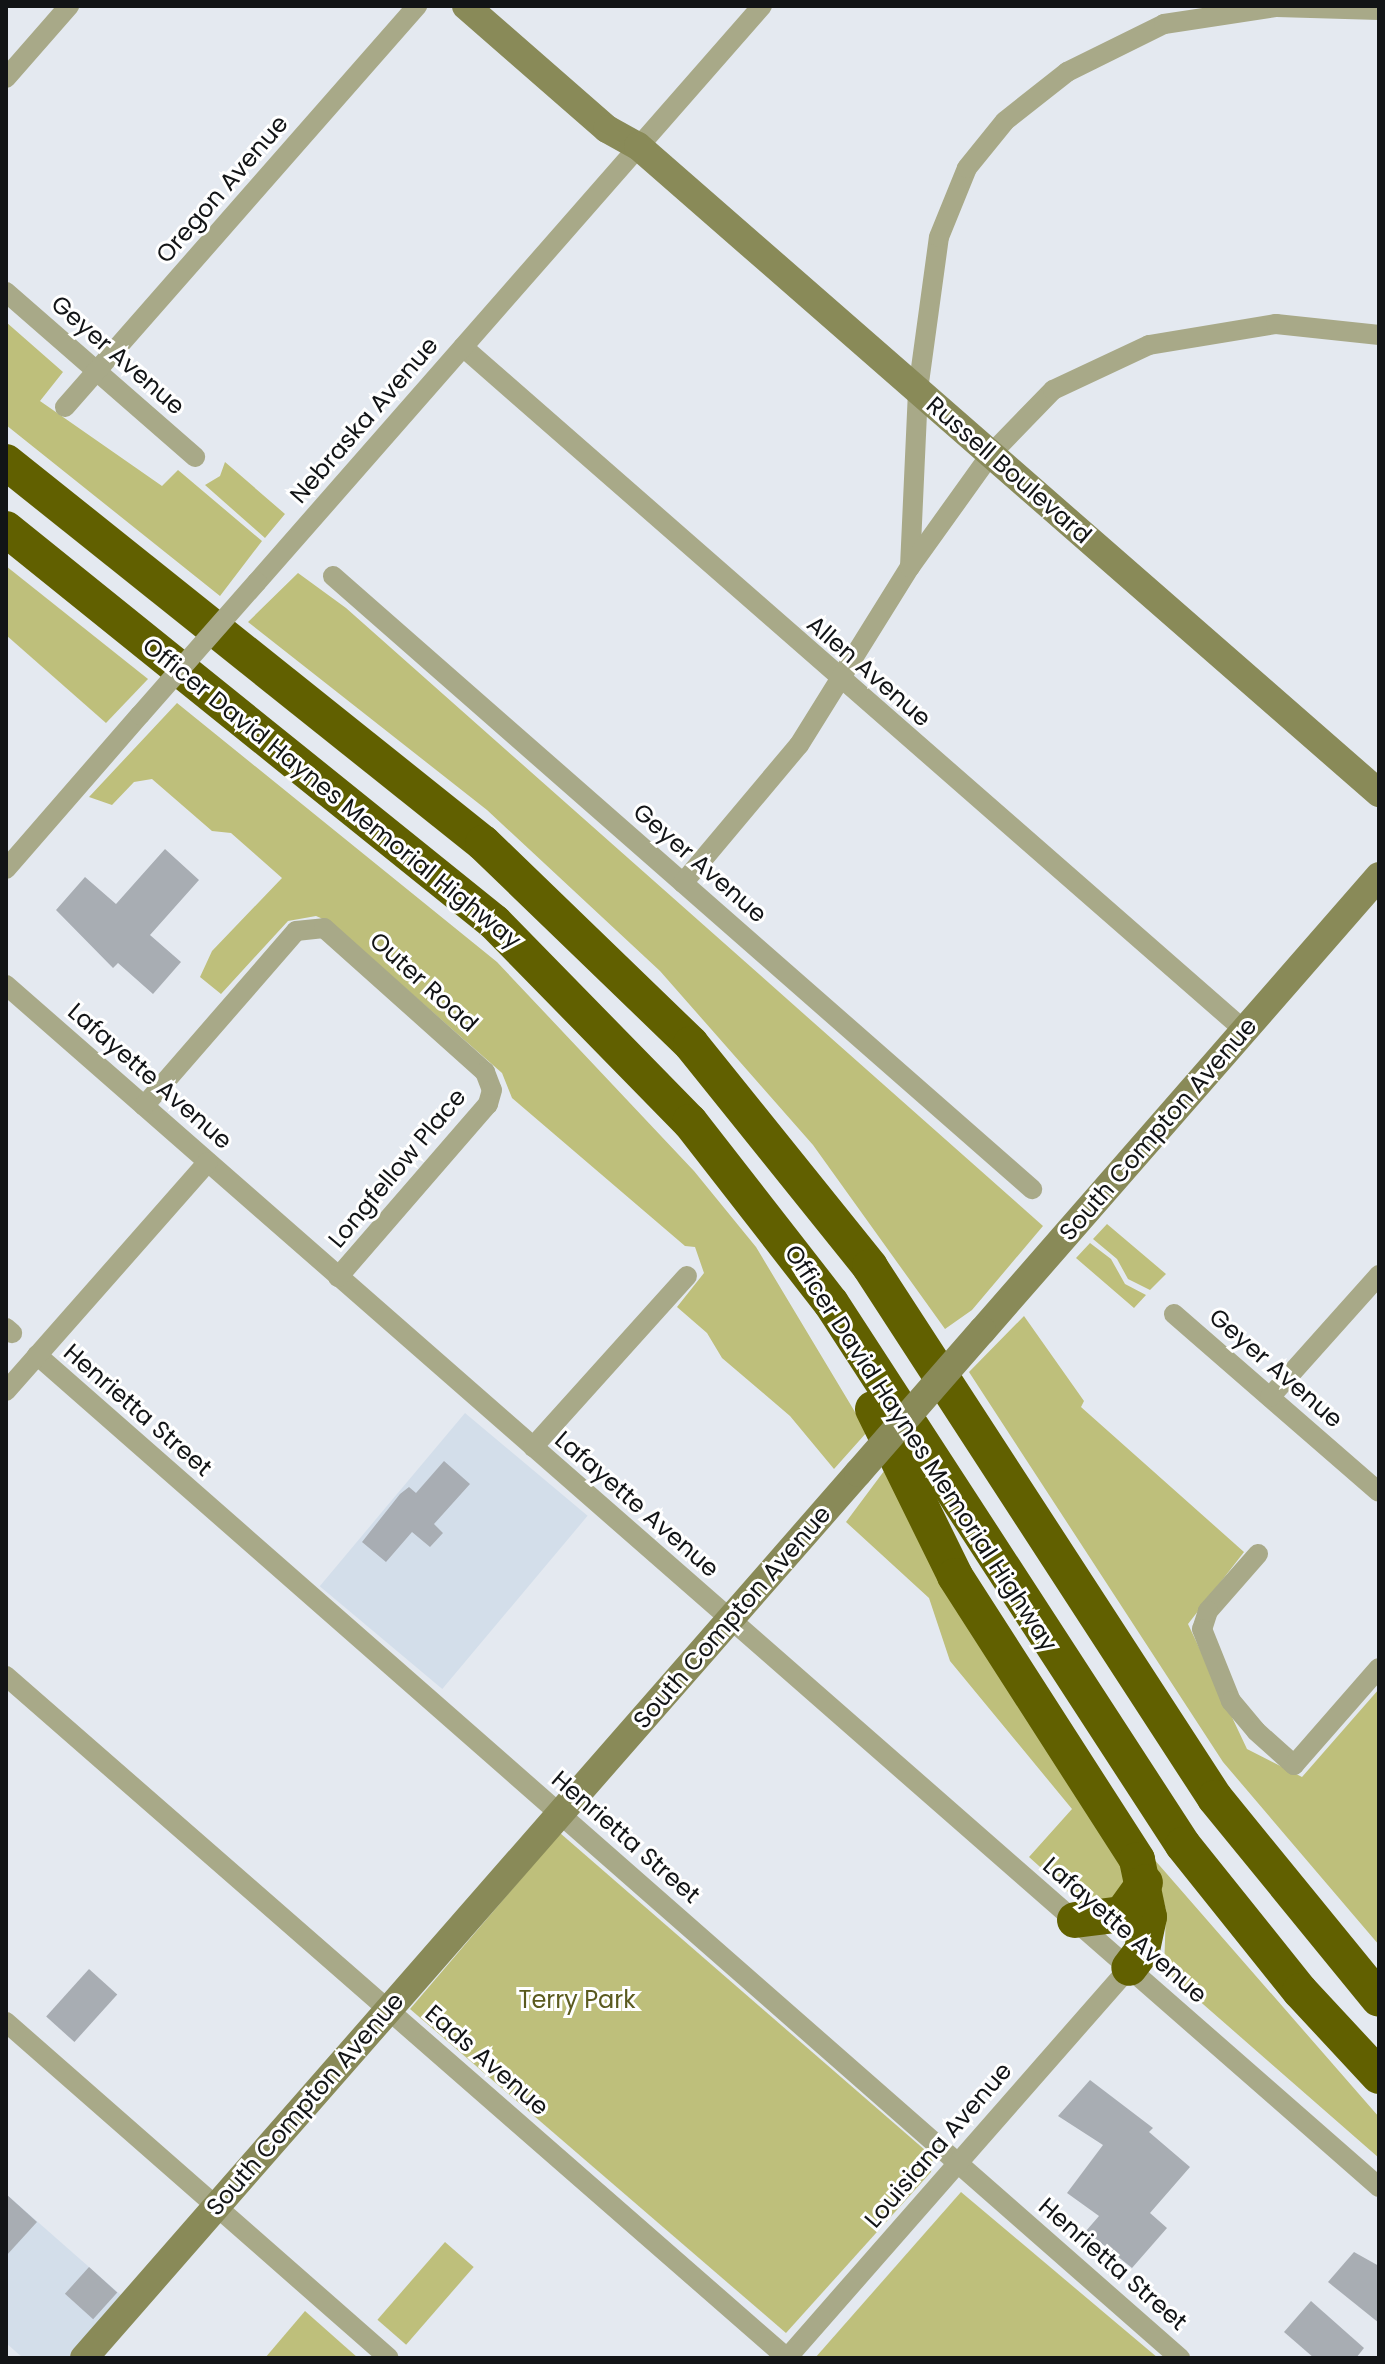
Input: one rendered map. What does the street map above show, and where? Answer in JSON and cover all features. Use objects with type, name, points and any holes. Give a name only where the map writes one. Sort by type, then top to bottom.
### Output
[{"type":"highway","points":[[6,462],[483,843],[691,1044],[870,1267],[1215,1798],[1379,1999]]},
{"type":"highway","name":"Officer David Haynes Memorial Highway","points":[[6,529],[424,862],[540,965],[690,1122],[831,1303],[1183,1845],[1290,1979],[1379,2076]]},
{"type":"highway","points":[[831,1303],[936,1542],[1123,1836],[1145,1882],[1147,1932],[1129,1968]]},
{"type":"highway","points":[[1075,1920],[1122,1914],[1145,1882]]},
{"type":"main road","name":"Russell Boulevard","points":[[466,6],[607,129],[638,146],[1379,793]]},
{"type":"main road","name":"Russell Boulevard","points":[[493,6],[618,115],[638,146]]},
{"type":"main road","name":"South Compton Avenue","points":[[84,2358],[1379,876]]},
{"type":"street","points":[[6,78],[69,6]]},
{"type":"street","name":"Oregon Avenue","points":[[65,407],[417,6]]},
{"type":"street","name":"Nebraska Avenue","points":[[6,869],[762,6]]},
{"type":"street","points":[[910,567],[918,390],[939,237],[967,168],[1005,121],[1067,72],[1162,15],[1277,7],[1379,10]]},
{"type":"street","name":"Geyer Avenue","points":[[6,292],[195,457]]},
{"type":"street","points":[[683,883],[769,784],[841,682],[910,567],[991,454],[1053,390],[1149,345],[1276,324],[1379,335]]},
{"type":"street","name":"Allen Avenue","points":[[463,347],[841,682],[1244,1030]]},
{"type":"street","name":"Geyer Avenue","points":[[333,576],[1032,1189]]},
{"type":"street","name":"Outer Road","points":[[144,1106],[296,931],[310,926],[324,928],[485,1072],[492,1090]]},
{"type":"street","name":"Lafayette Avenue","points":[[6,985],[1379,2187]]},
{"type":"street","name":"Longfellow Place","points":[[338,1277],[488,1104],[492,1090]]},
{"type":"street","points":[[6,1391],[208,1162]]},
{"type":"street","points":[[1270,1397],[1379,1275]]},
{"type":"street","points":[[533,1447],[687,1276]]},
{"type":"street","name":"Geyer Avenue","points":[[1174,1314],[1379,1492]]},
{"type":"street","name":"Henrietta Street","points":[[37,1355],[1180,2358]]},
{"type":"street","points":[[1258,1554],[1208,1611],[1203,1641],[1245,1720],[1294,1765],[1379,1668]]},
{"type":"street","name":"Eads Avenue","points":[[6,1676],[787,2358]]},
{"type":"street","name":"Louisiana Avenue","points":[[787,2358],[1129,1968]]},
{"type":"street","points":[[6,2022],[389,2358]]},
{"type":"shaded area","points":[[465,1413],[588,1516],[442,1689],[320,1586]]},
{"type":"shaded area","points":[[6,2194],[122,2296],[68,2358],[23,2358],[6,2343]]},
{"type":"green space","points":[[6,322],[63,372],[40,401],[162,486],[178,470],[262,541],[220,596],[6,425]]},
{"type":"green space","points":[[225,462],[285,514],[265,538],[205,485],[220,476]]},
{"type":"green space","points":[[6,566],[148,679],[106,723],[6,635]]},
{"type":"green space","points":[[298,573],[346,608],[1043,1226],[972,1310],[945,1329],[813,1145],[660,971],[487,810],[248,622]]},
{"type":"green space","points":[[177,703],[497,962],[694,1171],[756,1247],[867,1432],[834,1469],[790,1416],[722,1358],[707,1333],[677,1307],[704,1273],[695,1247],[685,1246],[512,1098],[502,1073],[330,922],[316,916],[288,921],[221,994],[200,977],[212,951],[282,878],[231,833],[212,831],[152,779],[134,782],[112,805],[89,797]]},
{"type":"green space","points":[[1107,1224],[1166,1274],[1150,1290],[1128,1279],[1117,1259],[1093,1239]]},
{"type":"green space","points":[[1090,1243],[1111,1259],[1125,1284],[1146,1295],[1134,1308],[1076,1258]]},
{"type":"green space","points":[[1024,1316],[1084,1401],[1081,1407],[1244,1552],[1188,1624],[1247,1749],[1302,1777],[1379,1689],[1379,1945],[1223,1762],[969,1372]]},
{"type":"green space","points":[[890,1463],[1129,1876],[1118,1899],[1079,1902],[1029,1857],[1072,1809],[950,1661],[929,1598],[846,1522]]},
{"type":"green space","name":"Terry Park","points":[[560,1833],[933,2157],[931,2172],[786,2333],[410,2009]]},
{"type":"green space","points":[[1153,1858],[1379,2117],[1379,2158],[1164,1970],[1166,1911]]},
{"type":"green space","points":[[961,2192],[1158,2358],[815,2358]]},
{"type":"green space","points":[[445,2242],[474,2267],[406,2345],[377,2320]]},
{"type":"green space","points":[[305,2311],[358,2358],[265,2358]]},
{"type":"building","points":[[165,849],[199,880],[150,935],[181,962],[153,994],[118,963],[113,968],[56,910],[85,877],[116,904]]},
{"type":"building","points":[[444,1461],[470,1484],[434,1524],[443,1533],[430,1547],[412,1532],[386,1562],[362,1542],[400,1494],[409,1487],[416,1493]]},
{"type":"building","points":[[89,1969],[117,1994],[74,2042],[46,2017]]},
{"type":"building","points":[[1090,2080],[1153,2128],[1149,2132],[1190,2167],[1150,2213],[1167,2228],[1132,2268],[1086,2231],[1099,2216],[1067,2193],[1103,2145],[1058,2116]]},
{"type":"building","points":[[6,2194],[37,2222],[6,2256]]},
{"type":"building","points":[[1354,2252],[1379,2266],[1379,2323],[1328,2282]]},
{"type":"building","points":[[89,2267],[117,2292],[93,2319],[65,2294]]},
{"type":"building","points":[[1311,2301],[1364,2348],[1356,2358],[1314,2358],[1284,2332]]}]
